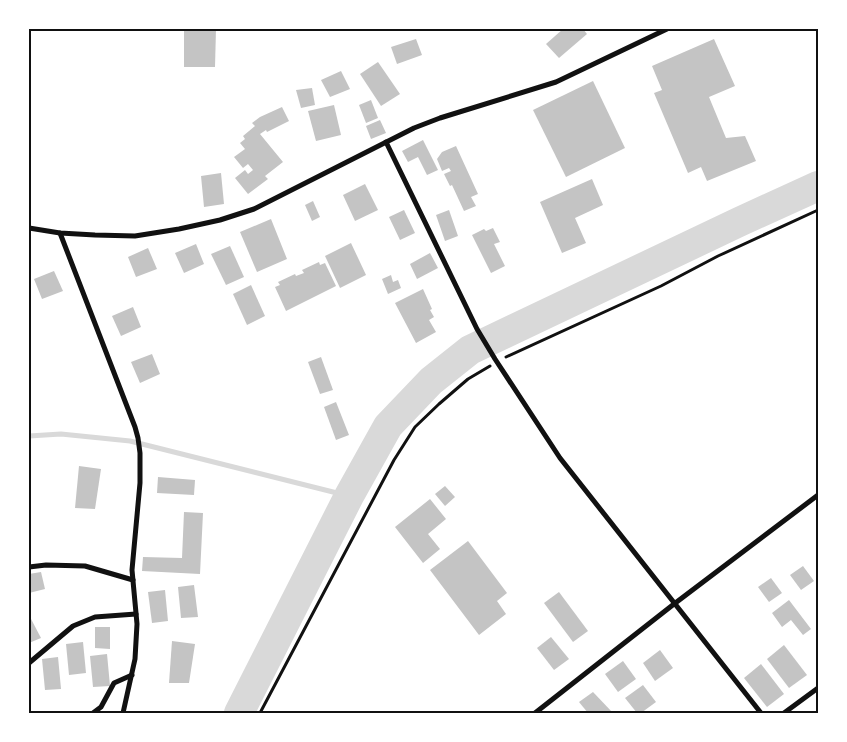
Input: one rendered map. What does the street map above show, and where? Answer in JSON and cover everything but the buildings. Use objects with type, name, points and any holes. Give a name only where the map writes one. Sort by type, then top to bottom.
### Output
[{"type":"street","points":[[29,228],[60,233],[135,236],[220,220],[254,209],[414,128],[440,118],[556,82],[667,29]]},
{"type":"street","points":[[386,142],[477,329],[560,458],[761,713]]},
{"type":"street","points":[[60,233],[135,427],[140,452],[140,483],[132,570],[137,624],[135,659],[123,713]]},
{"type":"street","points":[[535,713],[674,604],[818,495]]},
{"type":"street","points":[[29,567],[46,565],[86,566],[133,580]]},
{"type":"street","points":[[29,663],[73,626],[95,617],[136,614]]},
{"type":"street","points":[[93,713],[101,707],[114,683],[132,675]]},
{"type":"street","points":[[784,713],[818,688]]},
{"type":"path","points":[[260,713],[394,460],[415,427],[439,404],[468,379],[496,360],[661,286],[718,256],[818,210]]},
{"type":"waterway","points":[[239,713],[349,496],[388,426],[431,381],[470,350],[818,186]]},
{"type":"waterway","points":[[29,436],[61,434],[130,441],[349,496]]}]
